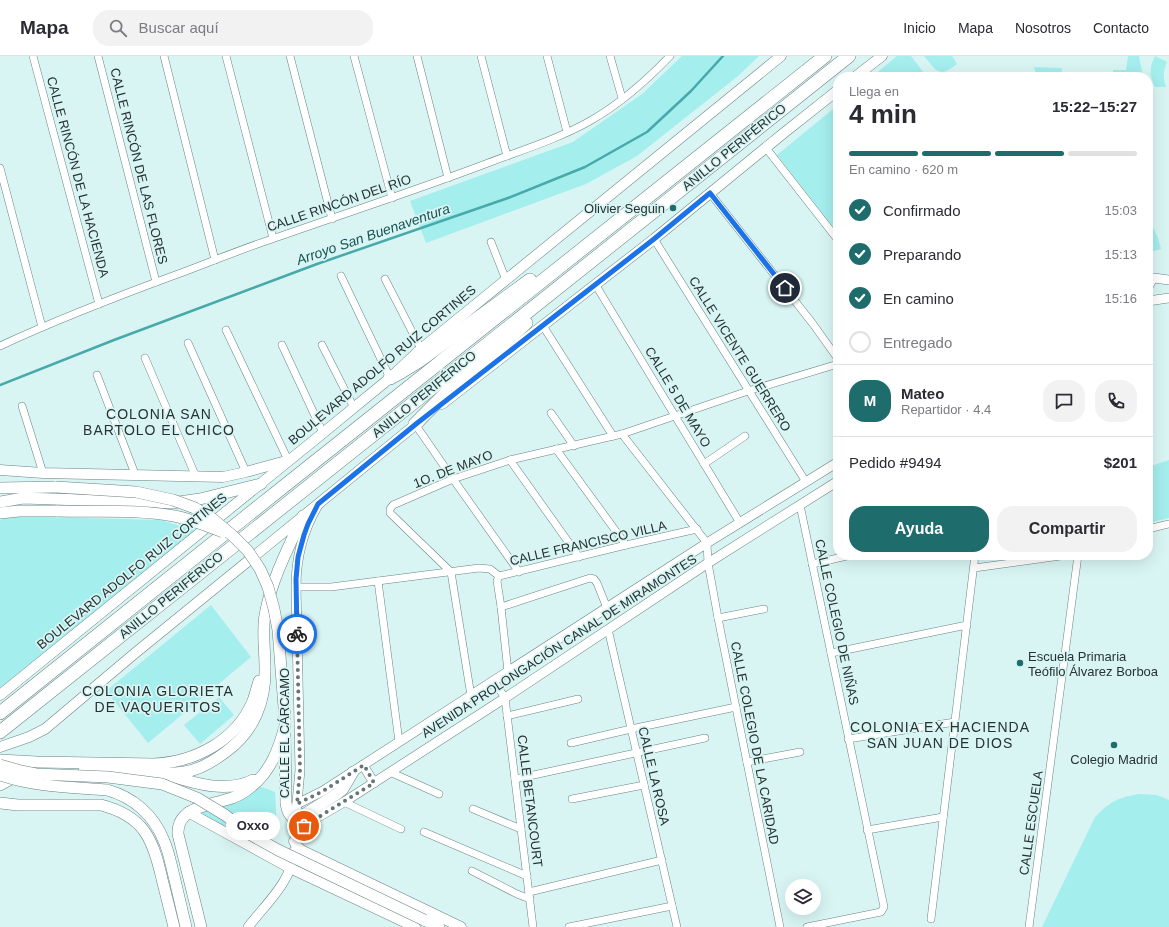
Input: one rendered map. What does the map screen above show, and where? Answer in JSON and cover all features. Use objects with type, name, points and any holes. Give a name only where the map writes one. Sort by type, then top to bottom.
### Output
[{"type":"highway","name":"ANILLO PERIFÉRICO","points":[[0,713],[825,56]]},
{"type":"highway","name":"ANILLO PERIFÉRICO","points":[[0,732],[849,56]]},
{"type":"highway","points":[[390,378],[419,361],[532,278],[573,256]]},
{"type":"highway","points":[[416,424],[448,390],[522,326],[554,291]]},
{"type":"main road","name":"BOULEVARD ADOLFO RUIZ CORTINES","points":[[0,694],[261,484],[288,460],[324,433],[390,378],[421,349],[781,56]]},
{"type":"main road","points":[[861,72],[882,56]]},
{"type":"main road","points":[[0,747],[29,738],[45,729],[134,654],[416,424],[654,239],[833,94]]},
{"type":"main road","points":[[0,470],[43,473],[223,477],[288,460]]},
{"type":"main road","points":[[0,502],[23,498],[172,503],[200,499],[261,484]]},
{"type":"main road","points":[[1,488],[56,487],[136,492],[173,500],[195,508],[212,519],[233,536],[248,551],[260,569],[268,587],[274,609],[278,630],[285,723],[286,803],[290,816],[295,820],[338,794],[343,789],[353,772]]},
{"type":"main road","points":[[0,513],[19,511],[142,512],[174,516],[199,522],[233,536]]},
{"type":"main road","points":[[0,785],[17,776],[46,770],[164,774],[185,772],[203,766],[218,758],[231,748],[243,737],[253,723],[260,706],[265,676],[264,627],[267,606],[283,559],[303,516]]},
{"type":"main road","points":[[0,760],[154,764],[190,758],[204,752],[222,741],[243,718],[256,691],[264,655]]},
{"type":"main road","points":[[201,927],[178,834],[180,822],[188,812],[207,804],[226,800],[244,792],[256,783],[266,771],[276,752],[285,723]]},
{"type":"main road","points":[[0,765],[36,774],[108,777],[162,784],[197,798],[225,815],[251,835],[420,924]]},
{"type":"main road","points":[[164,774],[198,783],[233,787],[255,780],[266,771]]},
{"type":"main road","points":[[0,775],[41,785],[107,790],[121,795],[136,804],[149,816],[158,829],[167,849],[186,927]]},
{"type":"main road","points":[[0,803],[22,805],[101,804],[127,815],[143,829],[152,845],[158,860],[174,927]]},
{"type":"main road","points":[[188,812],[306,876],[420,924],[438,927]]},
{"type":"main road","points":[[294,836],[296,845],[301,850],[461,927]]},
{"type":"main road","points":[[306,876],[306,866],[316,857]]},
{"type":"street","name":"CALLE RINCÓN DE LA HACIENDA","points":[[33,56],[99,304]]},
{"type":"street","name":"CALLE RINCÓN DE LAS FLORES","points":[[98,56],[156,282]]},
{"type":"street","points":[[164,56],[215,260]]},
{"type":"street","points":[[226,56],[273,238]]},
{"type":"street","points":[[290,56],[332,219]]},
{"type":"street","points":[[354,56],[392,198]]},
{"type":"street","points":[[417,56],[448,178]]},
{"type":"street","points":[[481,56],[507,156]]},
{"type":"street","points":[[547,56],[567,132]]},
{"type":"street","points":[[610,56],[622,98]]},
{"type":"street","name":"CALLE RINCÓN DEL RÍO","points":[[0,346],[42,327],[156,282],[273,238],[448,178],[567,132],[590,121],[643,83],[670,56]]},
{"type":"street","points":[[766,148],[833,234]]},
{"type":"street","points":[[0,168],[42,327]]},
{"type":"street","points":[[710,193],[813,324],[833,352]]},
{"type":"street","name":"CALLE VICENTE GUERRERO","points":[[654,239],[806,482]]},
{"type":"street","points":[[491,242],[506,280]]},
{"type":"street","points":[[341,276],[390,378]]},
{"type":"street","points":[[1153,278],[1169,280]]},
{"type":"street","points":[[385,279],[421,349]]},
{"type":"street","name":"CALLE 5 DE MAYO","points":[[595,284],[740,523]]},
{"type":"street","points":[[1153,300],[1169,298]]},
{"type":"street","points":[[543,326],[613,436]]},
{"type":"street","points":[[226,330],[288,460]]},
{"type":"street","points":[[188,343],[246,472]]},
{"type":"street","points":[[322,344],[354,408]]},
{"type":"street","points":[[282,345],[324,433]]},
{"type":"street","points":[[145,358],[196,477]]},
{"type":"street","name":"1O. DE MAYO","points":[[451,572],[390,513],[390,509],[393,505],[453,479],[510,460],[622,434],[748,391],[833,366]]},
{"type":"street","points":[[97,375],[135,474]]},
{"type":"street","points":[[22,406],[43,473]]},
{"type":"street","points":[[550,413],[574,446]]},
{"type":"street","points":[[416,424],[519,572]]},
{"type":"street","points":[[622,434],[707,543]]},
{"type":"street","points":[[704,464],[745,436]]},
{"type":"street","points":[[556,449],[626,545]]},
{"type":"street","points":[[510,460],[579,557]]},
{"type":"street","name":"AVENIDA PROLONGACIÓN CANAL DE MIRAMONTES","points":[[297,804],[323,791],[707,543],[833,465]]},
{"type":"street","name":"AVENIDA PROLONGACIÓN CANAL DE MIRAMONTES","points":[[294,836],[708,563],[833,485]]},
{"type":"street","name":"CALLE EL CÁRCAMO","points":[[248,927],[286,879],[294,856],[295,820],[300,770],[296,568],[300,546],[308,524],[318,504]]},
{"type":"street","name":"CALLE COLEGIO DE NIÑAS","points":[[800,505],[884,907],[881,912],[806,927]]},
{"type":"street","points":[[1153,528],[1169,524]]},
{"type":"street","name":"CALLE FRANCISCO VILLA","points":[[296,587],[331,587],[479,568],[490,569],[500,576],[697,529]]},
{"type":"street","name":"CALLE COLEGIO DE LA CARIDAD","points":[[707,543],[708,563],[718,618],[780,927]]},
{"type":"street","points":[[812,564],[833,559]]},
{"type":"street","points":[[930,919],[975,560]]},
{"type":"street","points":[[974,568],[1032,560]]},
{"type":"street","name":"CALLE ESCUELA","points":[[1029,927],[1077,560]]},
{"type":"street","points":[[451,572],[471,696]]},
{"type":"street","points":[[500,576],[497,581],[508,672]]},
{"type":"street","points":[[501,607],[590,578],[594,579],[597,583],[607,608]]},
{"type":"street","points":[[378,581],[399,742]]},
{"type":"street","points":[[718,618],[764,609]]},
{"type":"street","points":[[831,653],[967,625]]},
{"type":"street","name":"CALLE LA ROSA","points":[[608,629],[630,728],[678,927]]},
{"type":"street","name":"CALLE BETANCOURT","points":[[494,681],[505,698],[533,927]]},
{"type":"street","points":[[507,716],[578,698]]},
{"type":"street","points":[[571,743],[630,728],[736,706]]},
{"type":"street","points":[[848,739],[955,722]]},
{"type":"street","points":[[515,779],[705,738]]},
{"type":"street","points":[[747,762],[800,752]]},
{"type":"street","points":[[364,765],[374,783]]},
{"type":"street","points":[[390,772],[439,794]]},
{"type":"street","points":[[572,799],[644,785]]},
{"type":"street","points":[[344,802],[401,829]]},
{"type":"street","points":[[473,809],[521,829]]},
{"type":"street","points":[[867,830],[943,817]]},
{"type":"street","points":[[424,832],[527,876]]},
{"type":"street","points":[[472,871],[517,894],[529,895],[662,860]]},
{"type":"street","points":[[569,927],[672,906]]},
{"type":"shaded area","points":[[682,56],[759,56],[738,76],[637,156],[586,184],[426,243],[410,201],[573,142],[642,94]]},
{"type":"shaded area","points":[[897,56],[911,56],[923,72],[878,72]]},
{"type":"shaded area","points":[[924,56],[952,56],[957,64],[942,72],[935,69]]},
{"type":"shaded area","points":[[1128,56],[1139,56],[1142,72],[1113,72],[1113,70],[1126,70]]},
{"type":"shaded area","points":[[1155,56],[1167,62],[1164,74],[1166,87],[1155,87],[1153,82],[1153,72],[1150,72]]},
{"type":"shaded area","points":[[1034,67],[1062,68],[1062,72],[1036,72]]},
{"type":"shaded area","points":[[833,109],[833,227],[777,155]]},
{"type":"shaded area","points":[[1153,227],[1158,238],[1161,249],[1153,251]]},
{"type":"shaded area","points":[[1169,460],[1169,518],[1153,522],[1153,465]]},
{"type":"shaded area","points":[[11,516],[160,520],[195,530],[0,688],[0,520]]},
{"type":"shaded area","points":[[211,605],[251,657],[148,743],[106,691]]},
{"type":"shaded area","points":[[219,697],[234,715],[200,744],[184,725]]},
{"type":"shaded area","points":[[259,786],[275,792],[277,828],[257,841],[201,815],[206,808]]},
{"type":"shaded area","points":[[1139,794],[1157,795],[1169,800],[1169,927],[1042,927],[1095,817],[1115,801]]},
{"type":"waterway","name":"Arroyo San Buenaventura","points":[[0,385],[114,340],[317,264],[508,198],[585,167],[647,132],[691,91],[723,56]]},
{"type":"way so far","points":[[297,634],[300,770],[297,804],[323,791],[364,765],[374,783],[304,826]]},
{"type":"place","name":"Olivier Seguin","points":[[673,208]]},
{"type":"place","name":"Escuela Primaria Teófilo Álvarez Borboa","points":[[1020,663]]},
{"type":"place","name":"Colegio Madrid","points":[[1114,745]]},
{"type":"place","name":"Oxxo","points":[[304,826]]},
{"type":"district","name":"COLONIA SAN BARTOLO EL CHICO","points":[[159,422]]},
{"type":"district","name":"COLONIA GLORIETA DE VAQUERITOS","points":[[158,700]]},
{"type":"district","name":"COLONIA EX HACIENDA SAN JUAN DE DIOS","points":[[940,736]]},
{"type":"route","points":[[297,634],[296,568],[300,546],[308,524],[318,504],[416,424],[654,239],[710,193],[785,288]]}]
